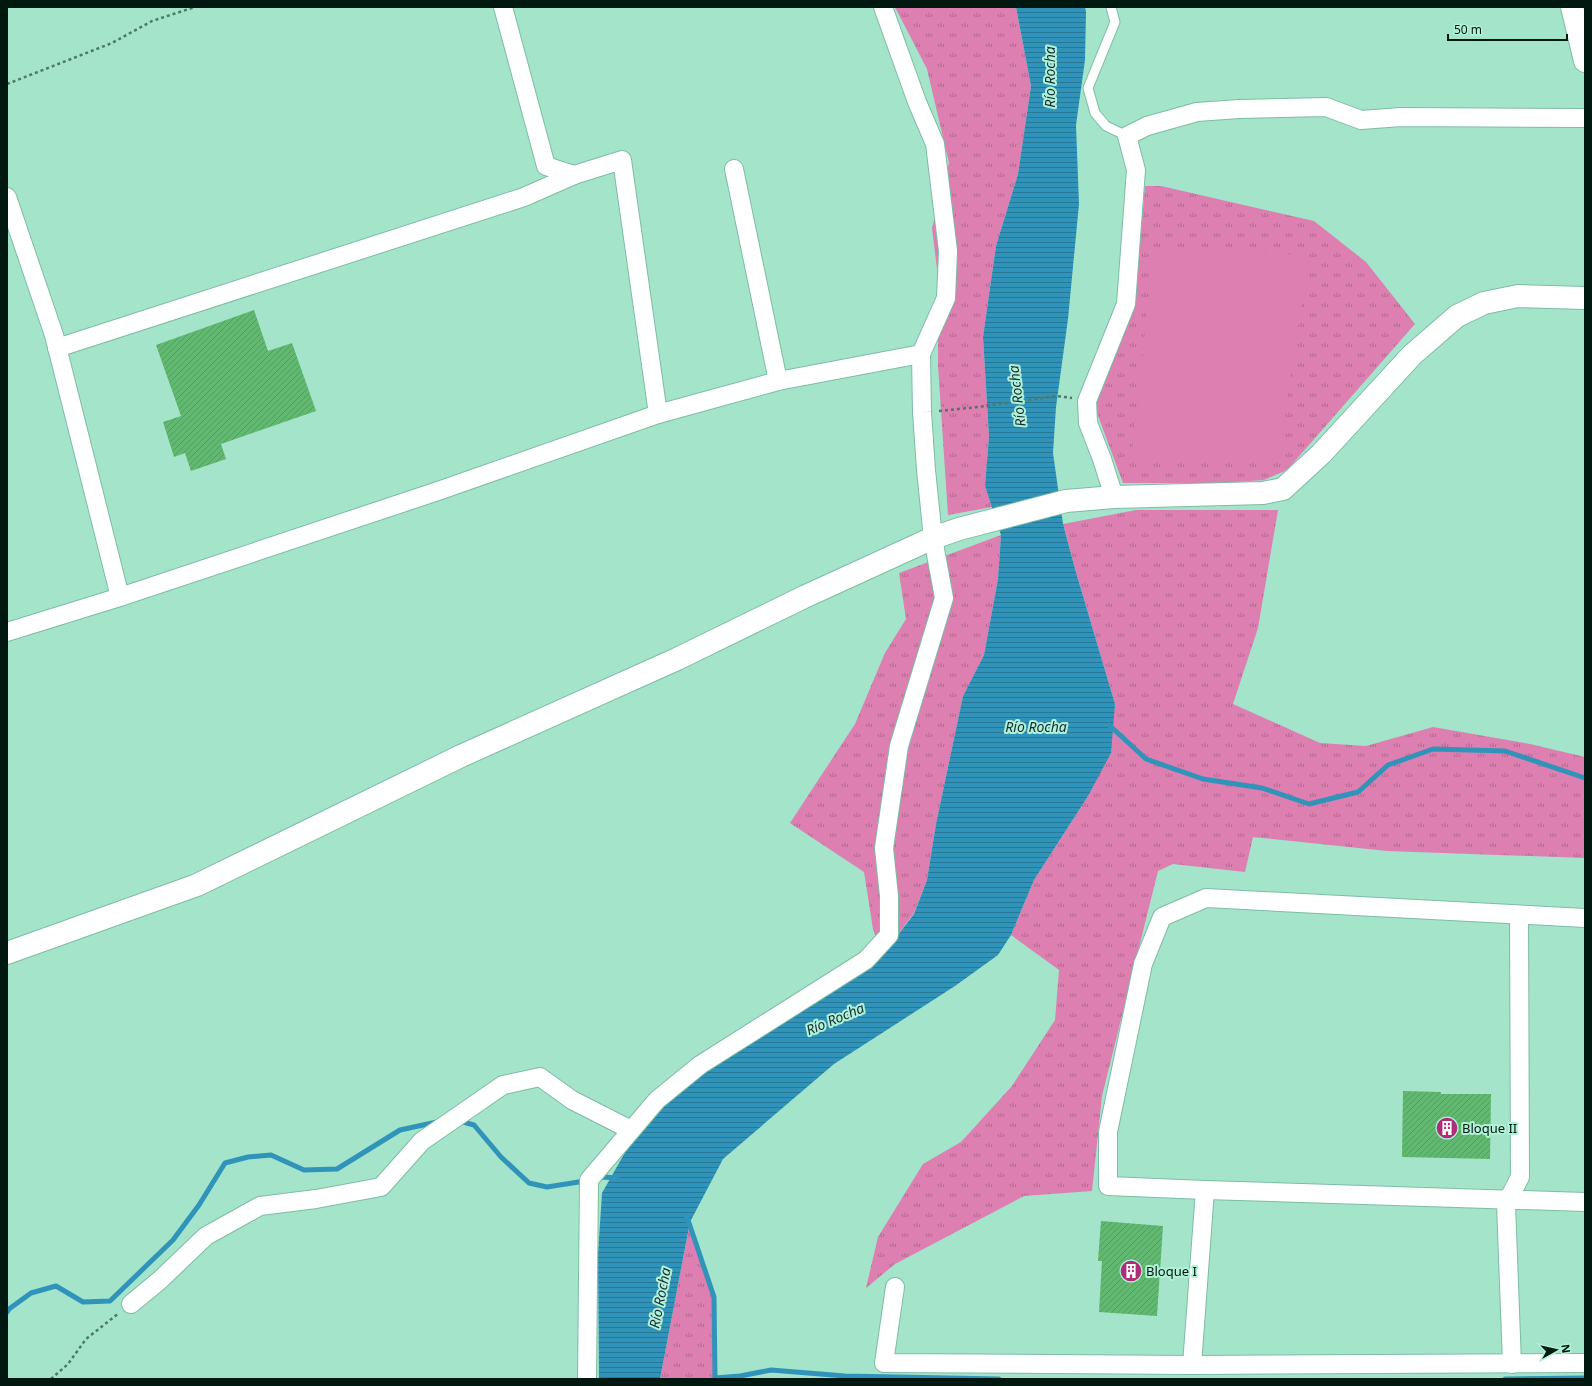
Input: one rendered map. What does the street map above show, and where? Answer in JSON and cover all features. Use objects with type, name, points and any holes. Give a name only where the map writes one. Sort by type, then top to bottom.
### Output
[{"type":"main road","points":[[1572,7],[1585,61]]},
{"type":"main road","points":[[7,953],[198,885],[462,756],[677,659],[804,597],[933,538],[987,521],[1066,501],[1114,497],[1263,493],[1282,490],[1321,454],[1412,355],[1457,316],[1484,303],[1518,296],[1585,298]]},
{"type":"street","points":[[503,7],[546,166],[574,175]]},
{"type":"street","points":[[587,1379],[590,1180],[657,1100],[700,1065],[866,960],[889,935],[889,896],[884,848],[899,746],[944,598],[933,538],[922,412],[921,354],[946,298],[948,251],[935,144],[917,102],[883,7]]},
{"type":"street","points":[[1114,497],[1102,459],[1088,423],[1087,401],[1126,304],[1136,170],[1127,136],[1147,126],[1197,112],[1239,109],[1326,107],[1360,120],[1401,116],[1585,118]]},
{"type":"street","points":[[57,348],[524,197],[574,175],[622,160],[658,414]]},
{"type":"street","points":[[734,169],[778,381]]},
{"type":"street","points":[[7,197],[54,335],[120,597]]},
{"type":"street","points":[[7,632],[120,597],[430,493],[658,414],[778,381],[921,354]]},
{"type":"street","points":[[1585,918],[1206,898],[1162,917],[1143,964],[1108,1132],[1108,1186],[1585,1202]]},
{"type":"street","points":[[1512,1364],[1506,1204],[1520,1177],[1519,914]]},
{"type":"street","points":[[131,1304],[160,1280],[206,1236],[260,1206],[316,1199],[381,1187],[422,1141],[503,1085],[540,1077],[572,1100],[631,1130]]},
{"type":"street","points":[[1192,1365],[1204,1190]]},
{"type":"street","points":[[895,1287],[884,1363],[1192,1365],[1585,1363]]},
{"type":"lane","points":[[1111,7],[1115,22],[1088,88],[1095,113],[1106,126],[1127,136]]},
{"type":"path","points":[[7,84],[112,43],[152,21],[195,7]]},
{"type":"path","points":[[922,412],[978,407],[1057,396]]},
{"type":"path","points":[[51,1379],[68,1364],[86,1339],[131,1304]]},
{"type":"green space","points":[[895,7],[1016,7],[1031,86],[1018,174],[996,246],[983,337],[989,436],[985,486],[992,507],[948,515],[938,365],[938,277],[932,228],[949,163],[927,69]]},
{"type":"green space","points":[[1145,186],[1161,186],[1314,221],[1366,262],[1415,324],[1287,470],[1264,480],[1224,483],[1123,483],[1094,405],[1135,304]]},
{"type":"green space","points":[[1154,250],[1309,255],[1278,460],[1131,460]]},
{"type":"green space","points":[[1136,510],[1278,510],[1258,628],[1233,704],[1320,743],[1366,746],[1433,727],[1530,744],[1585,757],[1585,858],[1387,851],[1253,837],[1245,872],[1173,864],[1158,871],[1102,1096],[1092,1191],[1024,1196],[895,1264],[866,1288],[878,1237],[923,1164],[961,1142],[1012,1086],[1055,1020],[1059,970],[1011,935],[1034,880],[1088,796],[1115,704],[1063,524]]},
{"type":"green space","points":[[1001,535],[998,579],[984,655],[963,696],[936,824],[927,880],[914,913],[882,956],[873,929],[864,872],[790,823],[855,724],[885,653],[906,619],[899,573]]},
{"type":"green space","points":[[690,1222],[714,1297],[715,1379],[660,1379]]},
{"type":"water","name":"Río Rocha","points":[[1016,7],[1085,7],[1086,12],[1085,60],[1076,125],[1079,204],[1068,319],[1056,407],[1053,453],[1063,524],[1115,704],[1111,753],[1088,796],[1034,880],[1011,935],[998,955],[955,986],[834,1064],[723,1159],[690,1222],[660,1379],[599,1379],[598,1254],[602,1193],[627,1149],[672,1093],[882,956],[914,914],[927,880],[936,824],[963,696],[984,655],[998,579],[1001,535],[985,486],[989,436],[983,337],[996,246],[1018,174],[1031,86]]},
{"type":"building","points":[[254,310],[268,351],[292,343],[316,411],[221,444],[226,459],[191,471],[185,453],[174,457],[163,422],[181,416],[156,345]]},
{"type":"building","name":"Bloque II","points":[[1403,1091],[1441,1092],[1441,1094],[1491,1094],[1490,1159],[1402,1157]]},
{"type":"building","name":"Bloque I","points":[[1101,1221],[1163,1226],[1157,1316],[1099,1312],[1102,1261],[1098,1261]]},
{"type":"waterway","points":[[1109,725],[1146,759],[1203,779],[1262,788],[1309,804],[1358,792],[1388,765],[1433,749],[1505,751],[1585,778]]},
{"type":"waterway","points":[[7,1312],[31,1293],[56,1286],[83,1302],[110,1301],[173,1240],[199,1205],[225,1163],[248,1157],[271,1155],[304,1170],[337,1169],[400,1130],[437,1122]]},
{"type":"waterway","points":[[463,1122],[474,1125],[501,1157],[529,1183],[547,1187],[585,1181]]},
{"type":"waterway","points":[[597,1178],[617,1178]]},
{"type":"waterway","points":[[687,1217],[714,1297],[715,1378],[740,1376],[771,1370],[845,1376],[999,1379]]},
{"type":"waterway","points":[[1505,1379],[1585,1378]]},
{"type":"place","name":"Bloque II","points":[[1447,1128]]},
{"type":"place","name":"Bloque I","points":[[1131,1271]]}]
